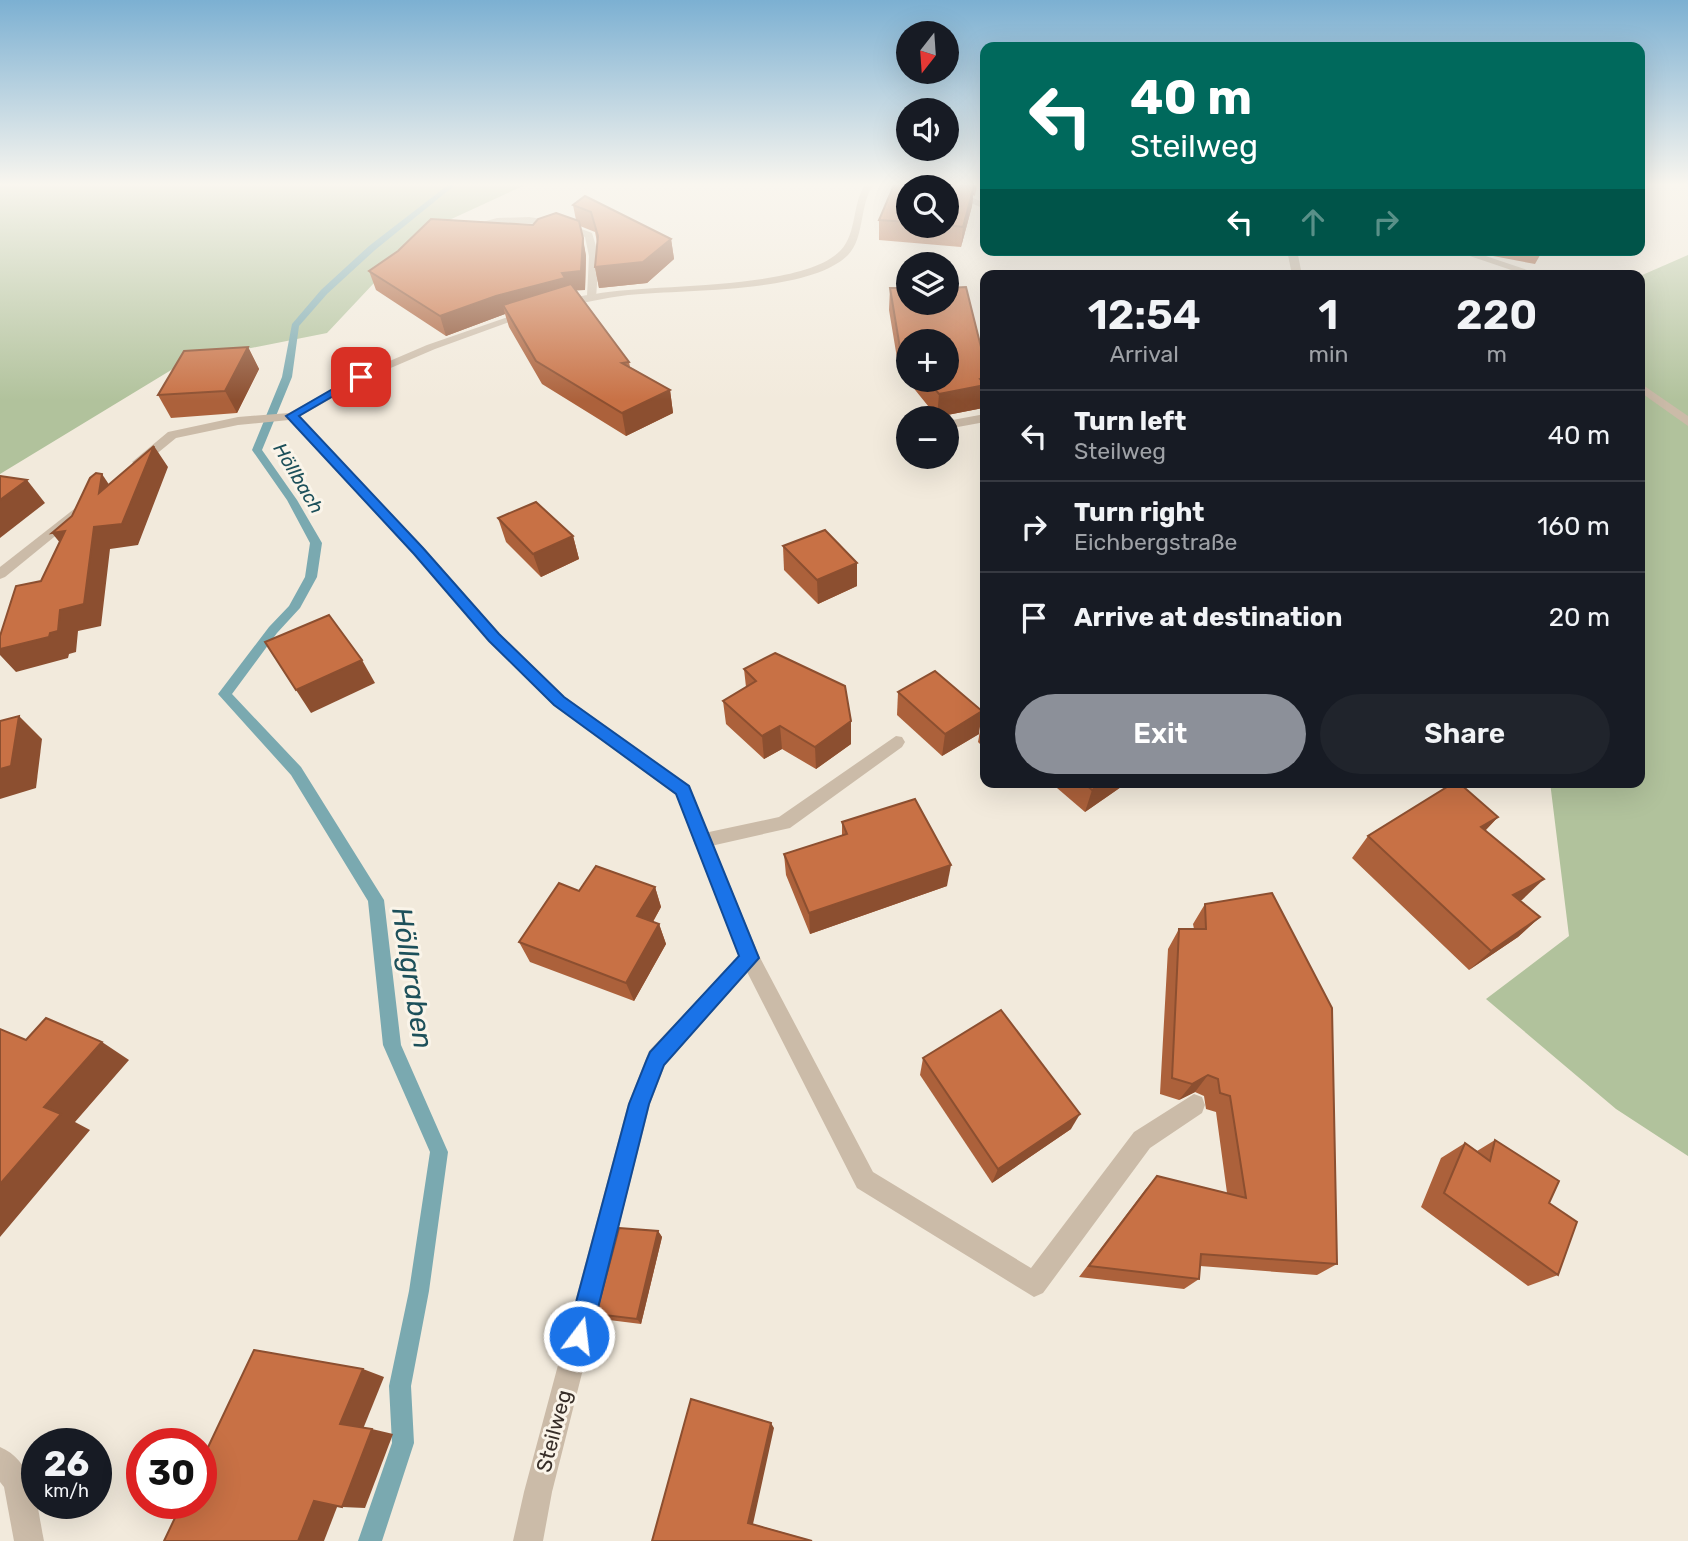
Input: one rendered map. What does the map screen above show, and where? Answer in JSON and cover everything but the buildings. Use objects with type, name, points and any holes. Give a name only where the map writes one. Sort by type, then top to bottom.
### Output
[{"type":"street","points":[[592,296],[594,257]]},
{"type":"street","points":[[130,468],[172,435],[238,421],[286,416],[361,377],[431,347],[500,323],[592,296],[736,283],[827,265],[836,257]]},
{"type":"street","points":[[1479,257],[1521,270]]},
{"type":"street","points":[[1645,391],[1688,422]]},
{"type":"street","points":[[286,416],[419,551],[494,638],[559,701],[683,790],[750,958],[865,1180],[1034,1283],[1142,1140],[1194,1105]]},
{"type":"street","points":[[959,423],[980,419]]},
{"type":"street","points":[[0,575],[99,493]]},
{"type":"street","points":[[702,839],[783,823],[896,742]]},
{"type":"street","name":"Steilweg","points":[[528,1541],[538,1492],[639,1104],[657,1059],[750,958]]},
{"type":"street","points":[[0,1461],[17,1480],[29,1541]]},
{"type":"green space","points":[[0,257],[399,257],[327,333],[186,361],[0,474]]},
{"type":"green space","points":[[1688,257],[1688,1156],[1616,1109],[1486,999],[1569,936],[1551,788],[1645,788],[1645,274]]},
{"type":"waterway","name":"Höllgraben","points":[[362,257],[324,292],[295,326],[287,377],[257,450],[292,500],[316,543],[311,577],[294,608],[273,630],[225,694],[296,771],[376,900],[392,1045],[439,1152],[419,1291],[400,1386],[403,1443],[370,1541]]},
{"type":"route","points":[[361,377],[292,416],[419,551],[494,638],[559,701],[683,790],[750,958],[657,1059],[639,1104],[579,1336]]},
{"type":"water label","name":"Höllbach","points":[[299,478]]}]
